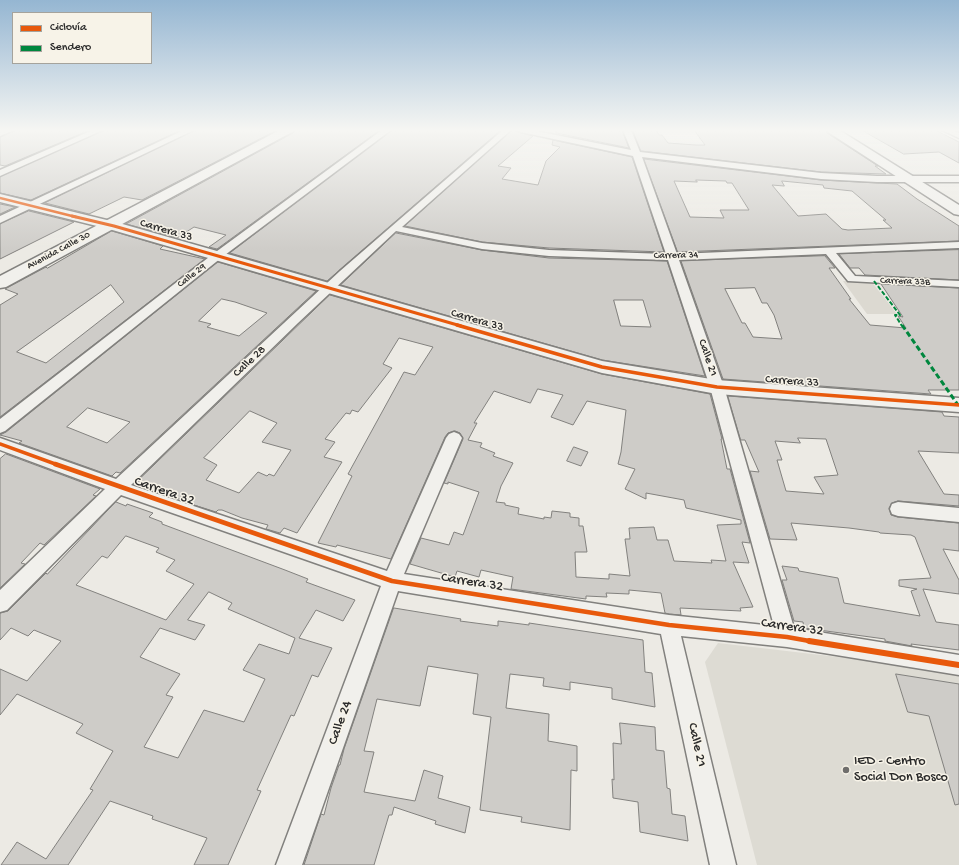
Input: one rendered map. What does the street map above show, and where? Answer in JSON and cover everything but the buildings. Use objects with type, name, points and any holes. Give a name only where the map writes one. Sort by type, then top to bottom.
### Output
[{"type":"highway","name":"Avenida Calle 30","points":[[0,283],[100,222],[195,170]]},
{"type":"highway","name":"Avenida Calle 30","points":[[36,249],[100,222],[206,170]]},
{"type":"street","points":[[0,220],[104,170]]},
{"type":"street","name":"Calle 29","points":[[0,427],[217,256],[333,170]]},
{"type":"street","name":"Calle 28","points":[[0,603],[118,487],[328,289],[394,228],[460,170]]},
{"type":"street","name":"Calle 21","points":[[643,170],[717,387],[787,637]]},
{"type":"street","points":[[773,170],[820,176],[911,180],[959,179]]},
{"type":"street","points":[[896,170],[959,211]]},
{"type":"street","points":[[914,170],[959,199]]},
{"type":"street","name":"Carrera 33","points":[[0,198],[100,222],[602,367],[717,387],[959,405]]},
{"type":"street","name":"Carrera 34","points":[[394,228],[482,246],[549,253],[673,258],[959,245]]},
{"type":"street","name":"Carrera 33B","points":[[828,250],[852,279],[959,284]]},
{"type":"street","name":"Calle 24","points":[[289,865],[392,581],[454,438]]},
{"type":"street","name":"Carrera 32","points":[[0,444],[118,487],[392,581],[669,626],[787,637],[959,665]]},
{"type":"street","points":[[898,509],[959,515]]},
{"type":"street","name":"Calle 21","points":[[669,626],[723,865]]},
{"type":"shaded area","points":[[843,281],[871,281],[897,314],[867,314]]},
{"type":"shaded area","name":"IED - Centro Social Don Bosco","points":[[718,643],[898,664],[959,675],[959,865],[757,865],[705,662]]},
{"type":"marked path","points":[[874,281],[900,315],[895,315],[918,350],[958,405]]},
{"type":"cycle path","points":[[0,198],[114,226],[602,367],[717,387],[959,405]]},
{"type":"cycle path","points":[[0,444],[118,487],[392,581],[669,625],[787,637],[959,665]]},
{"type":"place","name":"IED - Centro Social Don Bosco","points":[[846,770]]}]
